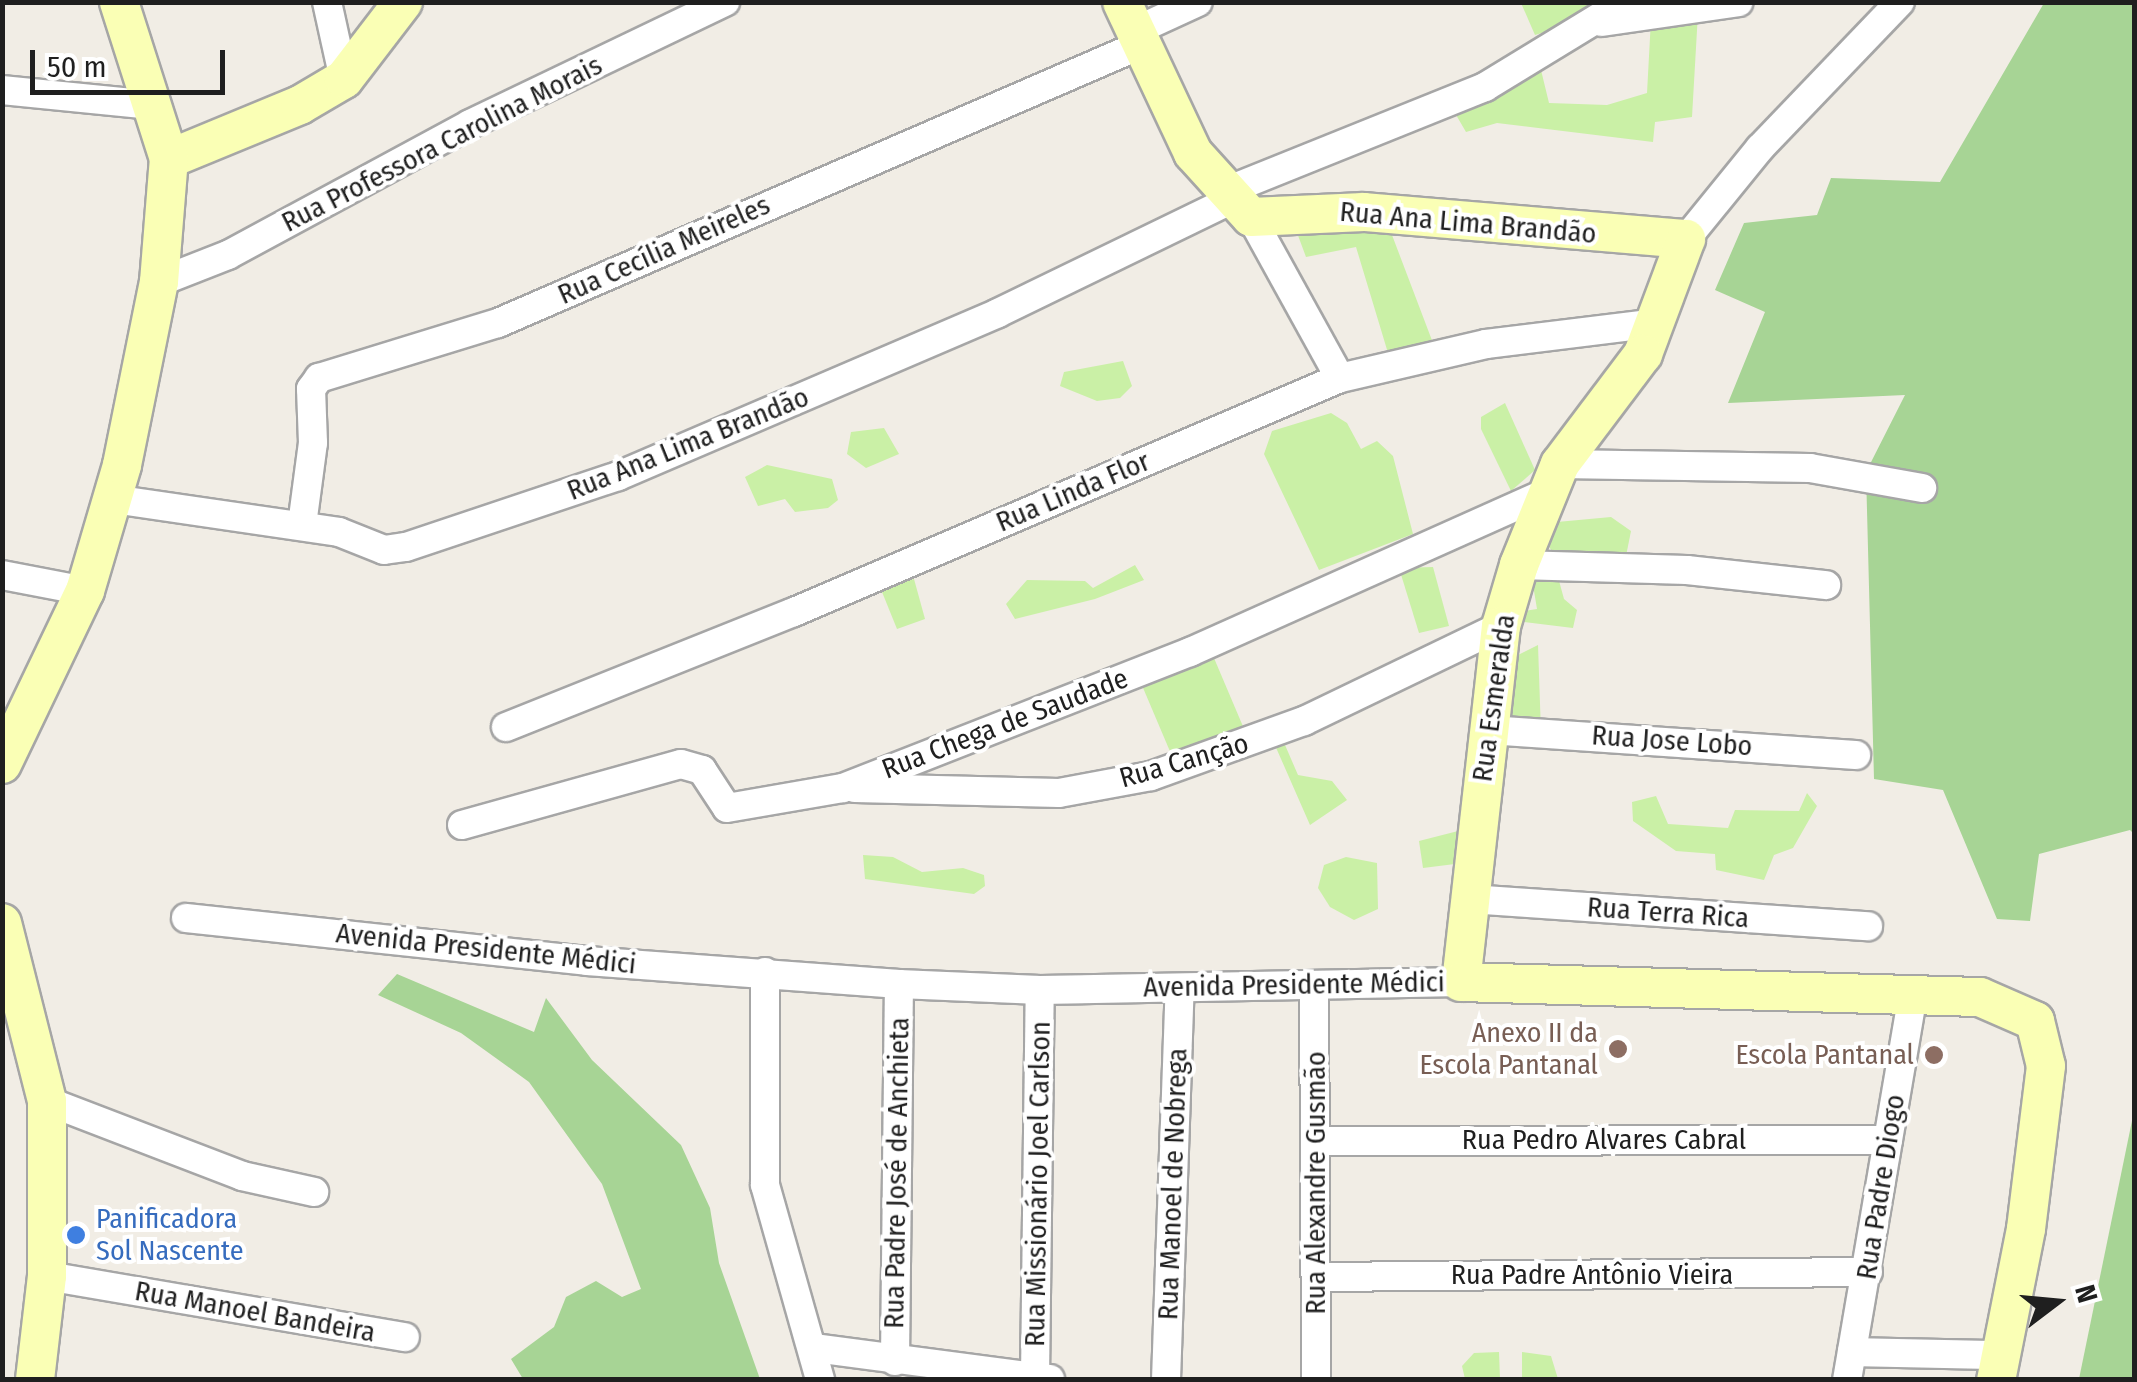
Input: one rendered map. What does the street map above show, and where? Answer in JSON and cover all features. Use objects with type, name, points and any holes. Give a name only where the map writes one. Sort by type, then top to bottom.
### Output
[{"type":"street","points":[[2,764],[84,591],[113,500],[158,282],[169,160],[119,2]]},
{"type":"street","points":[[327,2],[344,79]]},
{"type":"street","points":[[169,160],[300,105],[344,79],[402,2]]},
{"type":"street","name":"Rua Professora Carolina Morais","points":[[158,282],[228,255],[470,124],[725,2]]},
{"type":"street","name":"Rua Cecília Meireles","points":[[302,525],[313,443],[312,389],[319,378],[498,324],[1132,26],[1198,2]]},
{"type":"street","points":[[1238,202],[1422,116],[1600,22],[1624,2]]},
{"type":"street","points":[[1600,22],[1739,2]]},
{"type":"street","name":"Rua Esmeralda","points":[[1461,982],[1501,626],[1552,478],[1658,324],[1686,239],[1760,148],[1894,3]]},
{"type":"street","points":[[1132,26],[1194,153],[1238,202],[1340,378]]},
{"type":"street","points":[[2,90],[153,105]]},
{"type":"street","name":"Rua Ana Lima Brandão","points":[[113,500],[302,525],[384,550],[468,530],[618,476],[998,313],[1238,202],[1686,239]]},
{"type":"street","name":"Rua Linda Flor","points":[[506,727],[794,612],[1340,378],[1486,344],[1658,324]]},
{"type":"street","points":[[1552,478],[1810,468],[1922,488]]},
{"type":"street","name":"Rua Chega de Saudade","points":[[462,826],[681,764],[702,770],[727,808],[843,788],[1190,652],[1552,478]]},
{"type":"street","points":[[1519,565],[1687,570],[1826,585]]},
{"type":"street","points":[[2,575],[84,591]]},
{"type":"street","name":"Rua Canção","points":[[843,788],[1059,793],[1150,776],[1304,721],[1501,626]]},
{"type":"street","name":"Rua Jose Lobo","points":[[1488,730],[1856,755]]},
{"type":"street","name":"Rua Terra Rica","points":[[1469,899],[1868,926]]},
{"type":"street","name":"Avenida Presidente Médici","points":[[186,918],[587,961],[900,984],[1040,990],[1461,982],[1914,994],[2000,1002],[2036,1021],[2044,1040],[2026,1229],[1999,1367]]},
{"type":"street","points":[[2,923],[46,1101],[47,1276],[35,1380]]},
{"type":"street","points":[[765,972],[765,1185],[820,1380]]},
{"type":"street","name":"Rua Padre José de Anchieta","points":[[895,1361],[900,984]]},
{"type":"street","name":"Rua Alexandre Gusmão","points":[[1314,987],[1319,1141],[1316,1380]]},
{"type":"street","name":"Rua Manoel de Nobrega","points":[[1166,1380],[1180,988]]},
{"type":"street","name":"Rua Missionário Joel Carlson","points":[[1040,990],[1044,1379]]},
{"type":"street","name":"Rua Padre Diogo","points":[[1850,1366],[1914,994]]},
{"type":"street","points":[[46,1101],[242,1176],[314,1192]]},
{"type":"street","name":"Rua Pedro Alvares Cabral","points":[[1319,1141],[1888,1140]]},
{"type":"street","name":"Rua Padre Antônio Vieira","points":[[1317,1277],[1868,1272]]},
{"type":"street","name":"Rua Manoel Bandeira","points":[[47,1276],[404,1337]]},
{"type":"street","points":[[814,1348],[1044,1379]]},
{"type":"street","points":[[1850,1366],[1999,1367]]},
{"type":"green space","points":[[1521,3],[1621,3],[1612,12],[1535,35]]},
{"type":"green space","points":[[2044,3],[2134,3],[2134,834],[2130,830],[2039,854],[2030,921],[1997,919],[1943,790],[1874,779],[1866,472],[1905,395],[1728,403],[1765,312],[1715,290],[1744,223],[1817,215],[1831,178],[1940,182]]},
{"type":"green space","points":[[1698,13],[1692,117],[1655,122],[1653,142],[1497,123],[1466,132],[1452,108],[1541,70],[1549,103],[1607,105],[1647,93],[1651,19]]},
{"type":"green space","points":[[1293,222],[1392,235],[1433,343],[1388,353],[1356,247],[1306,257]]},
{"type":"green space","points":[[1123,361],[1132,386],[1120,398],[1097,401],[1060,386],[1064,372]]},
{"type":"green space","points":[[1505,403],[1535,470],[1511,491],[1481,429],[1481,417]]},
{"type":"green space","points":[[1331,413],[1347,423],[1361,449],[1377,441],[1393,456],[1413,534],[1319,570],[1264,454],[1272,431]]},
{"type":"green space","points":[[884,428],[899,454],[866,468],[847,454],[851,432]]},
{"type":"green space","points":[[767,465],[832,479],[838,500],[828,508],[795,512],[785,499],[758,506],[745,477]]},
{"type":"green space","points":[[1611,517],[1631,531],[1626,556],[1554,555],[1547,543],[1557,522]]},
{"type":"green space","points":[[1135,565],[1144,580],[1095,599],[1015,619],[1006,604],[1027,580],[1085,581],[1093,588]]},
{"type":"green space","points":[[1433,567],[1449,626],[1419,633],[1399,568]]},
{"type":"green space","points":[[1531,573],[1558,577],[1564,599],[1577,610],[1573,628],[1517,621],[1524,611],[1537,609]]},
{"type":"green space","points":[[914,579],[925,619],[897,629],[880,587]]},
{"type":"green space","points":[[1538,645],[1541,733],[1507,723],[1514,657]]},
{"type":"green space","points":[[1211,651],[1243,726],[1172,757],[1140,681]]},
{"type":"green space","points":[[1282,738],[1298,775],[1332,781],[1347,800],[1310,825],[1274,743]]},
{"type":"green space","points":[[1807,793],[1817,806],[1793,848],[1774,855],[1764,880],[1716,870],[1715,854],[1676,851],[1633,821],[1632,802],[1656,796],[1668,824],[1728,828],[1735,810],[1799,811]]},
{"type":"green space","points":[[1462,830],[1463,863],[1423,868],[1419,841]]},
{"type":"green space","points":[[863,855],[893,857],[922,872],[963,868],[984,875],[985,886],[974,894],[865,879]]},
{"type":"green space","points":[[1346,857],[1377,863],[1378,909],[1354,920],[1330,907],[1318,888],[1324,865]]},
{"type":"green space","points":[[397,974],[534,1032],[546,998],[592,1060],[681,1145],[710,1208],[719,1263],[760,1379],[523,1379],[511,1359],[554,1327],[566,1297],[596,1281],[622,1297],[641,1289],[602,1184],[529,1082],[461,1033],[378,995]]},
{"type":"green space","points":[[2134,1111],[2134,1379],[2079,1379]]},
{"type":"green space","points":[[1499,1352],[1500,1379],[1465,1379],[1462,1366],[1474,1353]]},
{"type":"green space","points":[[1522,1352],[1551,1356],[1558,1379],[1522,1379]]},
{"type":"place","name":"Anexo II da Escola Pantanal","points":[[1618,1049]]},
{"type":"place","name":"Escola Pantanal","points":[[1934,1055]]},
{"type":"place","name":"Panificadora Sol Nascente","points":[[76,1235]]}]
